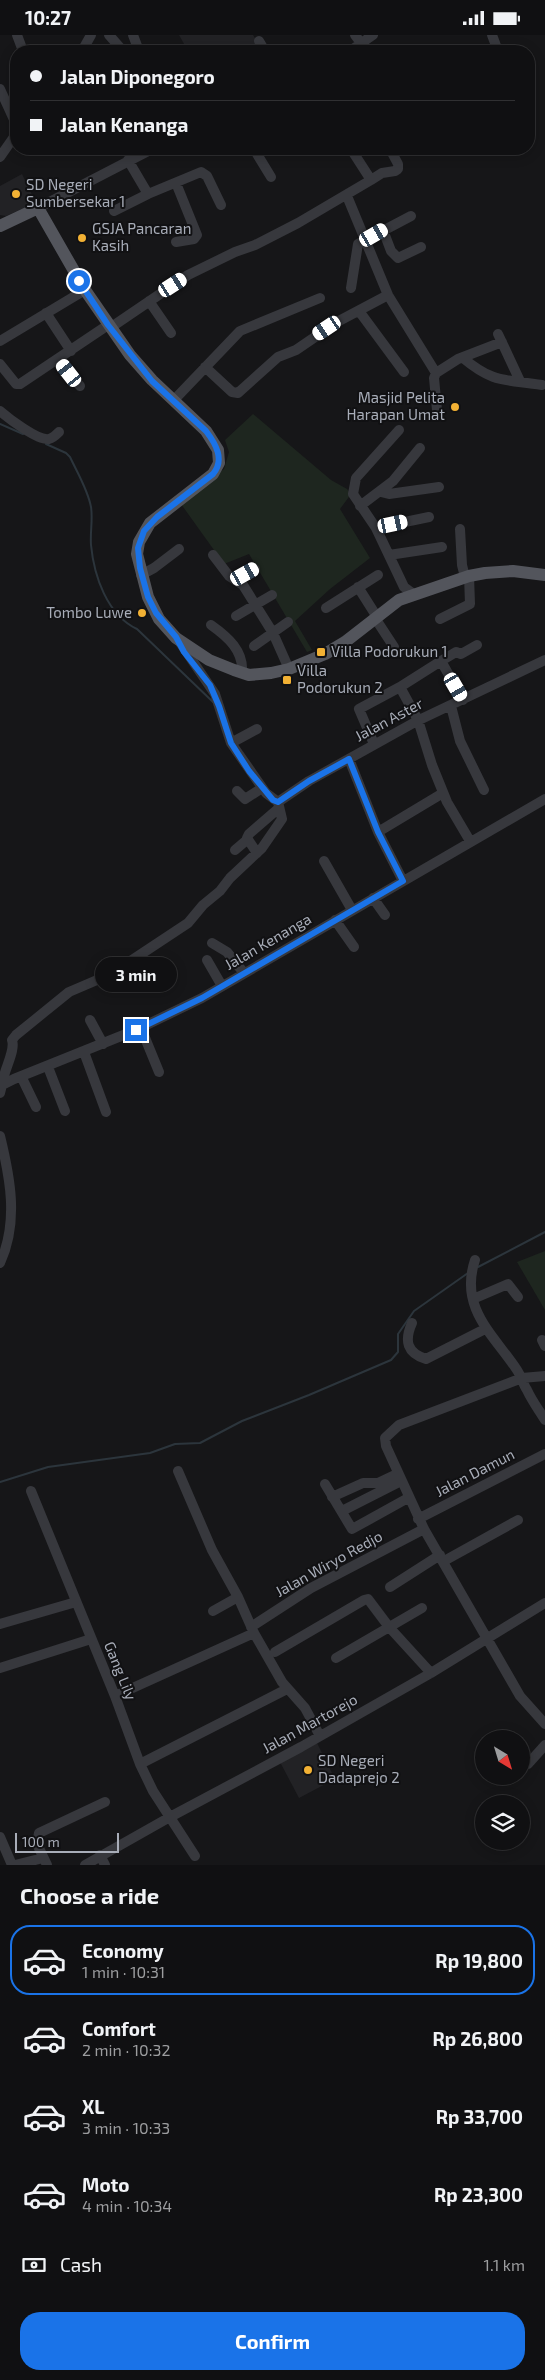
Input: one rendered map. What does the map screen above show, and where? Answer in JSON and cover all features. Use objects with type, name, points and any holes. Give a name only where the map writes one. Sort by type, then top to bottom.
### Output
[{"type":"main road","points":[[0,225],[38,208],[85,290],[109,327],[152,381],[192,416],[213,439],[219,457],[216,470],[207,480],[157,517],[144,531],[138,548],[141,575],[156,613],[176,637],[209,660],[242,673],[257,674],[288,669],[325,654],[345,642],[410,591],[467,577],[513,571],[545,575]]},
{"type":"street","points":[[109,35],[118,45]]},
{"type":"street","points":[[358,39],[373,35]]},
{"type":"street","points":[[259,41],[261,45]]},
{"type":"street","points":[[0,89],[10,111]]},
{"type":"street","points":[[1,152],[10,142]]},
{"type":"street","points":[[38,208],[139,155]]},
{"type":"street","points":[[258,155],[271,177]]},
{"type":"street","points":[[355,155],[371,180]]},
{"type":"street","points":[[0,364],[16,385],[24,381],[208,264],[255,245],[347,196],[382,173],[395,171],[398,169],[398,165],[393,155]]},
{"type":"street","points":[[128,160],[148,194]]},
{"type":"street","points":[[114,211],[196,173],[204,173],[221,205]]},
{"type":"street","points":[[176,183],[197,235],[194,239],[176,242]]},
{"type":"street","points":[[347,196],[388,295],[436,373]]},
{"type":"street","points":[[351,288],[356,248],[359,243],[411,216]]},
{"type":"street","points":[[383,230],[391,251],[398,258],[420,247]]},
{"type":"street","points":[[0,341],[85,290]]},
{"type":"street","points":[[206,367],[232,392],[238,393],[273,361],[296,350],[336,321],[388,295]]},
{"type":"street","points":[[174,400],[240,331],[320,299]]},
{"type":"street","points":[[149,301],[171,333]]},
{"type":"street","points":[[359,311],[404,372]]},
{"type":"street","points":[[46,313],[71,351]]},
{"type":"street","points":[[437,410],[434,378],[436,373],[454,361],[500,338],[520,381]]},
{"type":"street","points":[[463,358],[488,377],[510,382],[520,381],[542,385]]},
{"type":"street","points":[[58,359],[80,386]]},
{"type":"street","points":[[0,411],[9,419],[44,439],[52,438],[59,432]]},
{"type":"street","points":[[398,431],[356,478],[353,494],[376,528],[410,591]]},
{"type":"street","points":[[360,506],[399,475],[420,448]]},
{"type":"street","points":[[381,491],[389,494],[438,487]]},
{"type":"street","points":[[376,528],[428,517]]},
{"type":"street","points":[[440,619],[470,604],[467,577],[462,565],[460,529]]},
{"type":"street","points":[[389,555],[442,547]]},
{"type":"street","points":[[141,575],[179,549]]},
{"type":"street","points":[[213,555],[229,576],[243,585],[272,633],[288,669]]},
{"type":"street","points":[[236,579],[255,569]]},
{"type":"street","points":[[326,608],[378,575]]},
{"type":"street","points":[[358,587],[394,647]]},
{"type":"street","points":[[236,617],[272,595]]},
{"type":"street","points":[[254,646],[288,622]]},
{"type":"street","points":[[211,625],[225,635],[235,646],[242,661],[242,673]]},
{"type":"street","points":[[1,1089],[4,1072],[14,1048],[12,1040],[16,1035],[69,992],[111,974],[188,923],[203,905],[217,894],[230,878],[269,840],[281,822],[282,812],[279,805],[262,788],[231,743],[214,694],[176,637]]},
{"type":"street","points":[[374,745],[359,709],[400,687],[456,652],[461,654],[478,645]]},
{"type":"street","name":"Jalan Aster","points":[[235,850],[248,839],[252,831],[279,805],[309,781],[418,720],[545,660]]},
{"type":"street","points":[[441,661],[463,700]]},
{"type":"street","points":[[400,687],[418,720],[443,793],[470,841]]},
{"type":"street","points":[[451,705],[460,741],[484,791]]},
{"type":"street","points":[[231,743],[256,729]]},
{"type":"street","points":[[349,759],[378,832],[403,881]]},
{"type":"street","points":[[236,791],[245,799],[262,788]]},
{"type":"street","points":[[378,832],[443,793]]},
{"type":"street","name":"Jalan Kenanga","points":[[1,1089],[21,1076],[48,1067],[141,1028],[222,986],[545,799]]},
{"type":"street","points":[[248,839],[257,853]]},
{"type":"street","points":[[324,861],[352,910]]},
{"type":"street","points":[[373,898],[385,915]]},
{"type":"street","points":[[335,920],[354,947]]},
{"type":"street","points":[[212,943],[227,952],[244,973]]},
{"type":"street","points":[[207,961],[222,986]]},
{"type":"street","points":[[90,1020],[103,1044]]},
{"type":"street","points":[[141,1028],[159,1072]]},
{"type":"street","points":[[84,1052],[106,1112]]},
{"type":"street","points":[[48,1067],[64,1111]]},
{"type":"street","points":[[21,1076],[36,1107]]},
{"type":"street","points":[[0,1136],[7,1162],[12,1212],[9,1232],[0,1263]]},
{"type":"street","points":[[473,1268],[473,1299],[485,1329],[522,1378],[545,1420]]},
{"type":"street","points":[[473,1299],[508,1284],[518,1297]]},
{"type":"street","points":[[412,1323],[407,1335],[408,1343],[414,1353],[426,1359],[485,1329]]},
{"type":"street","points":[[545,1376],[522,1378],[399,1425],[385,1438],[386,1446],[399,1478],[418,1519],[520,1696],[545,1723]]},
{"type":"street","name":"Jalan Damun","points":[[418,1519],[545,1454]]},
{"type":"street","points":[[178,1471],[212,1550],[238,1597],[252,1630],[287,1689],[305,1708],[320,1736]]},
{"type":"street","points":[[332,1497],[363,1483],[378,1483],[399,1478]]},
{"type":"street","points":[[342,1511],[399,1478]]},
{"type":"street","points":[[325,1484],[351,1529],[355,1529],[408,1498]]},
{"type":"street","name":"Gang Lily","points":[[31,1491],[115,1696],[140,1764],[153,1791],[195,1856]]},
{"type":"street","points":[[390,1587],[442,1558],[518,1520]]},
{"type":"street","name":"Jalan Wiryo Redjo","points":[[115,1696],[252,1630],[311,1588],[424,1529]]},
{"type":"street","points":[[213,1611],[238,1597]]},
{"type":"street","points":[[275,1652],[366,1599],[370,1601],[389,1627],[431,1673]]},
{"type":"street","points":[[0,1623],[76,1602]]},
{"type":"street","name":"Jalan Martorejo","points":[[85,1865],[100,1855],[320,1736],[431,1673],[486,1638],[544,1605]]},
{"type":"street","points":[[336,1658],[422,1608]]},
{"type":"street","points":[[0,1667],[91,1639]]},
{"type":"street","points":[[140,1764],[287,1689]]},
{"type":"street","points":[[530,1762],[545,1745]]},
{"type":"street","points":[[0,1837],[13,1865],[45,1861],[37,1843],[39,1833],[105,1802]]},
{"type":"street","points":[[100,1855],[105,1865]]},
{"type":"shaded area","points":[[179,35],[253,35],[259,45],[185,45]]},
{"type":"shaded area","name":"SD Negeri Sumbersekar 1","points":[[22,174],[36,203],[6,216],[0,215],[0,186]]},
{"type":"shaded area","points":[[253,414],[331,480],[347,489],[351,494],[340,509],[370,558],[330,589],[295,621],[312,650],[307,652],[249,554],[224,564],[181,504],[224,469],[229,452],[225,440]]},
{"type":"shaded area","points":[[545,1251],[545,1310],[517,1262]]},
{"type":"shaded area","name":"SD Negeri Dadaprejo 2","points":[[317,1743],[335,1779],[299,1798],[280,1762]]},
{"type":"waterway","points":[[0,424],[23,434]]},
{"type":"waterway","points":[[46,444],[66,453],[70,457],[85,488],[91,507],[91,545],[95,569],[110,604],[127,623],[137,629],[213,702]]},
{"type":"waterway","points":[[478,1267],[545,1232]]},
{"type":"waterway","points":[[0,1482],[48,1467],[150,1453],[175,1444],[200,1443],[242,1421],[391,1360],[398,1352],[398,1334],[414,1311],[468,1273]]},
{"type":"place","name":"SD Negeri Sumbersekar 1","points":[[16,194]]},
{"type":"place","name":"GSJA Pancaran Kasih","points":[[82,238]]},
{"type":"place","name":"Masjid Pelita Harapan Umat","points":[[455,407]]},
{"type":"place","name":"Tombo Luwe","points":[[142,613]]},
{"type":"place","name":"Villa Podorukun 1","points":[[321,652]]},
{"type":"place","name":"Villa Podorukun 2","points":[[287,680]]},
{"type":"place","name":"SD Negeri Dadaprejo 2","points":[[308,1770]]},
{"type":"route","points":[[79,281],[130,355],[152,381],[206,431],[213,439],[218,450],[218,463],[213,474],[150,523],[139,542],[137,555],[142,580],[156,613],[176,637],[184,652],[201,671],[210,685],[231,743],[249,771],[273,800],[278,802],[309,781],[349,759],[378,832],[403,881],[202,998],[136,1030]]}]
